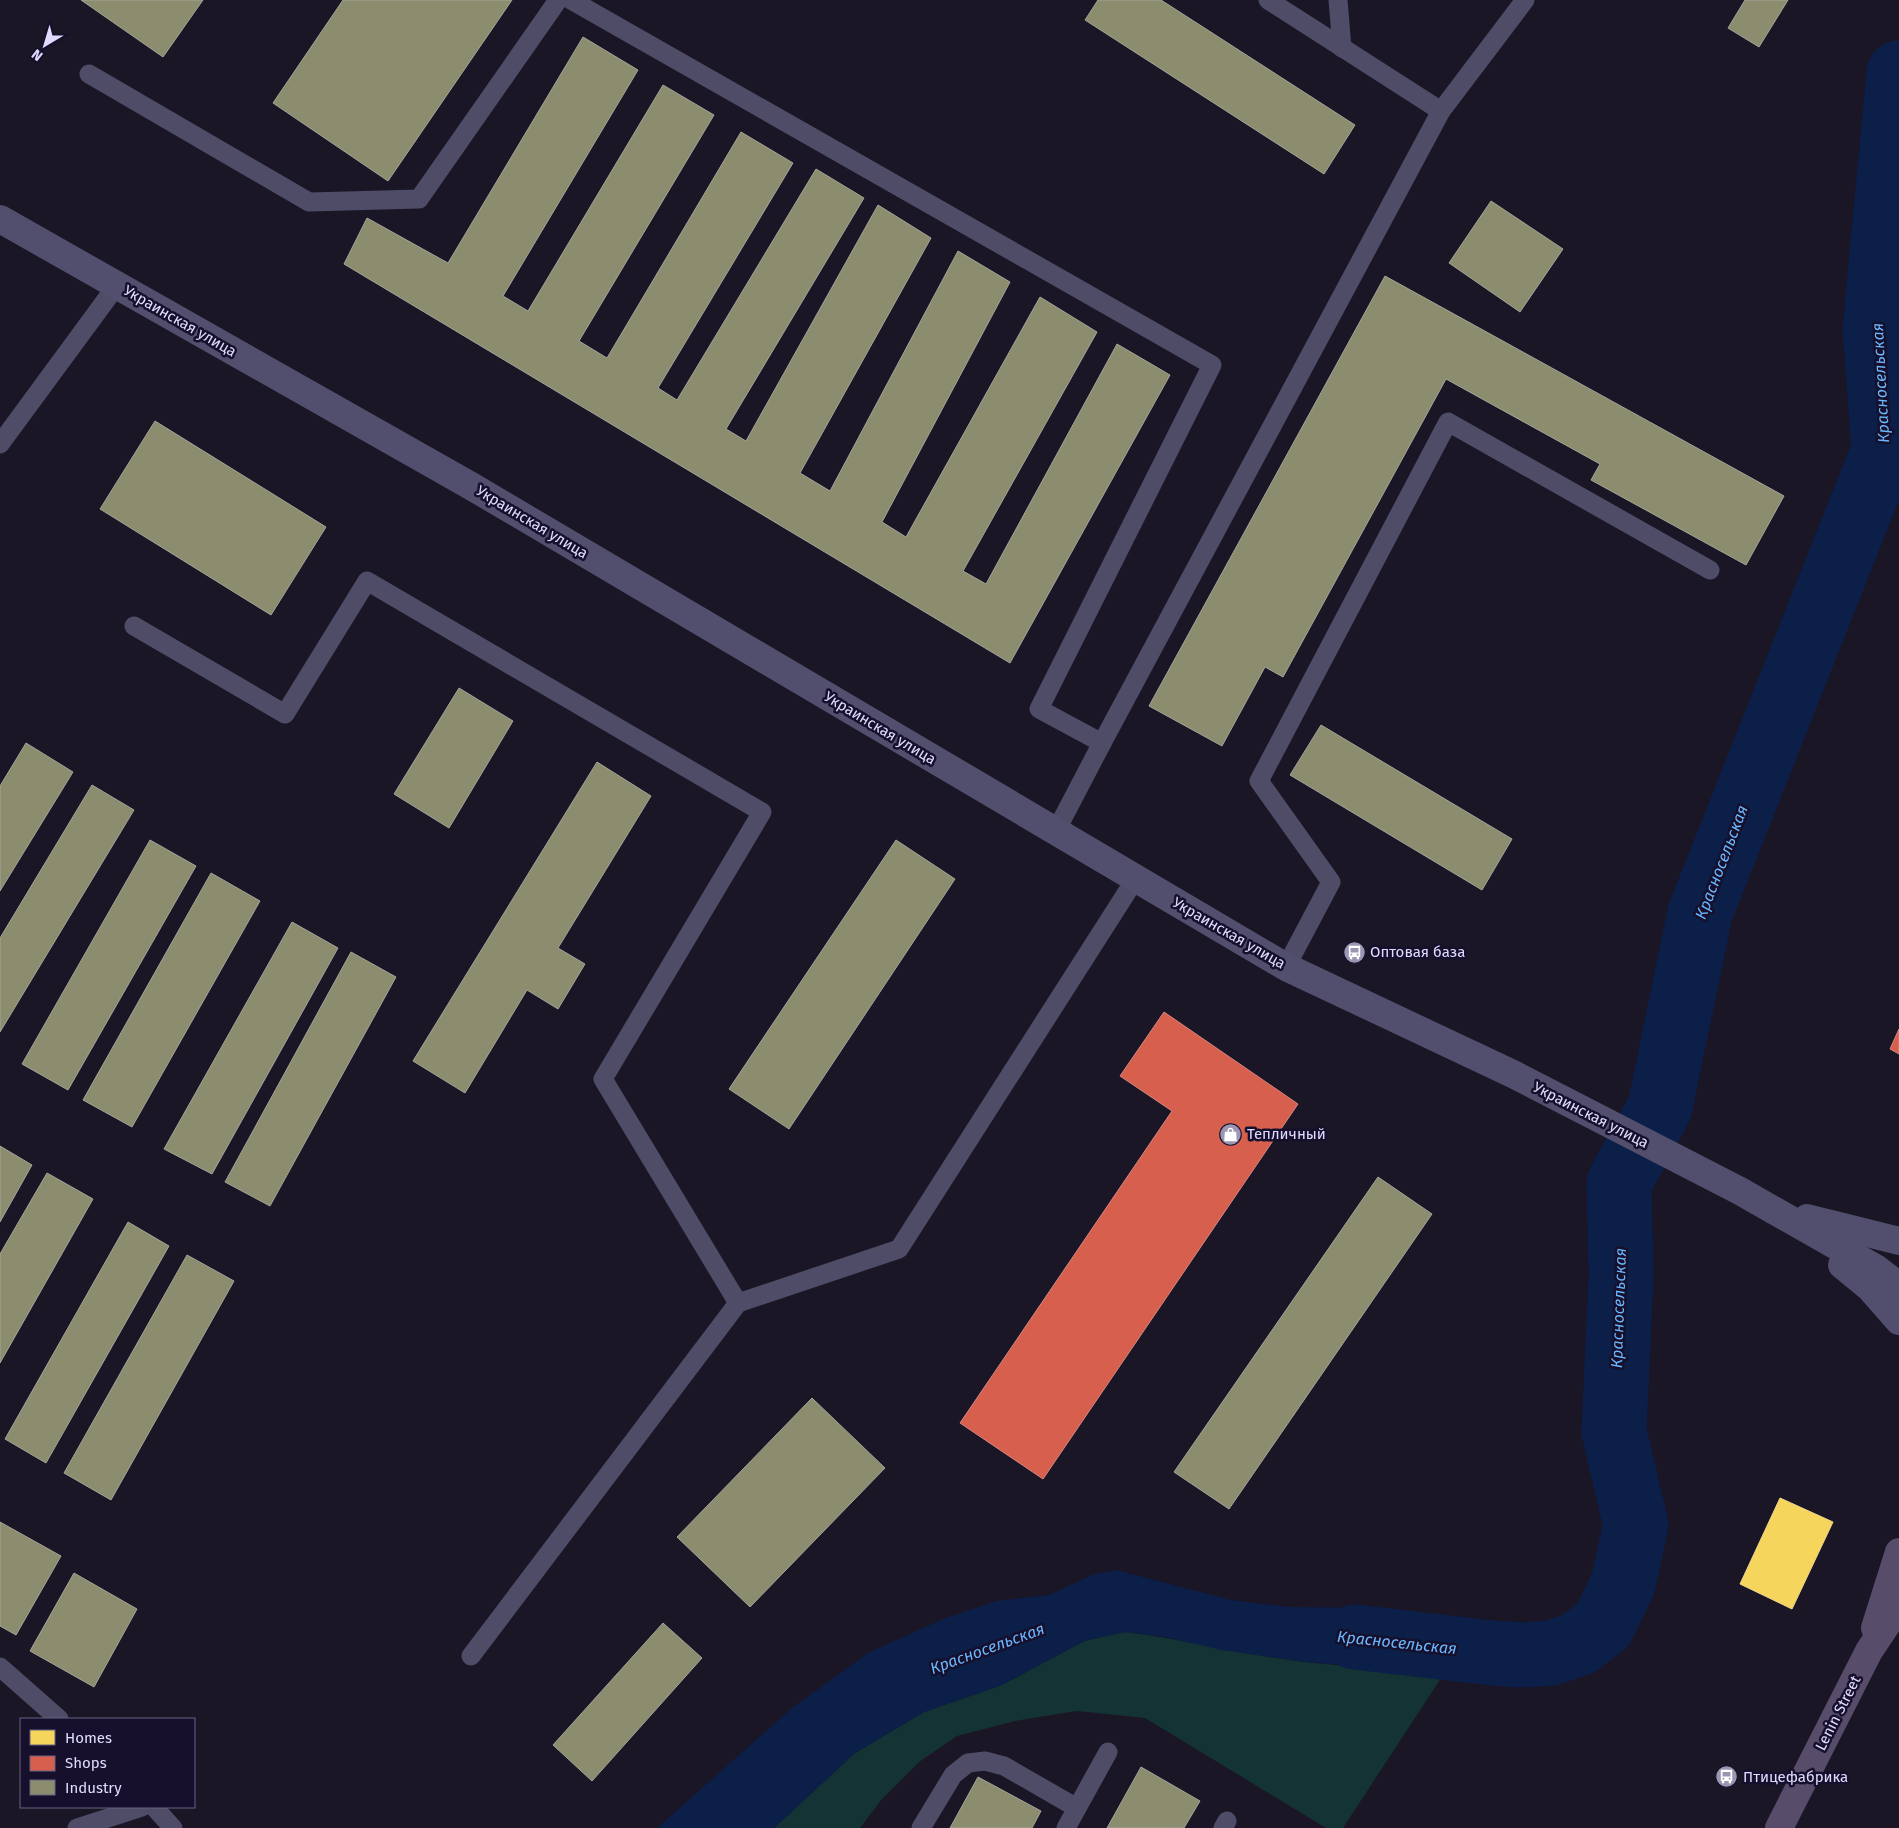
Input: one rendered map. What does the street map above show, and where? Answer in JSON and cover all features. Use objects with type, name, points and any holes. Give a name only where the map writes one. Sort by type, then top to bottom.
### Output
[{"type":"main road","name":"Украинская улица","points":[[0,219],[479,491],[1286,967],[1515,1075],[1740,1191],[1877,1269],[1899,1286]]},
{"type":"main road","name":"Украинская улица","points":[[1774,1210],[1899,1241]]},
{"type":"main road","points":[[1774,1210],[1899,1223]]},
{"type":"main road","points":[[1774,1210],[1870,1288],[1899,1321]]},
{"type":"main road","name":"Lenin Street","points":[[1869,1652],[1899,1552]]},
{"type":"main road","name":"Lenin Street","points":[[1779,1828],[1869,1652],[1899,1606]]},
{"type":"lane","points":[[89,74],[309,202],[419,199],[558,0]]},
{"type":"lane","points":[[571,0],[1212,365],[1039,709],[1102,743]]},
{"type":"lane","points":[[1268,0],[1440,111]]},
{"type":"lane","points":[[1338,0],[1342,48]]},
{"type":"lane","points":[[1056,831],[1440,111],[1525,0]]},
{"type":"lane","points":[[0,444],[117,286]]},
{"type":"lane","points":[[1286,967],[1331,882],[1259,781],[1448,422],[1710,570]]},
{"type":"lane","points":[[134,626],[285,714],[366,580],[762,812],[602,1079],[738,1303]]},
{"type":"lane","points":[[471,1656],[738,1303],[899,1249],[1136,878]]},
{"type":"lane","points":[[0,1667],[58,1718]]},
{"type":"lane","points":[[1066,1828],[1108,1752]]},
{"type":"lane","points":[[921,1828],[954,1775],[968,1764],[985,1761],[1004,1766],[1077,1808]]},
{"type":"lane","points":[[76,1828],[139,1808]]},
{"type":"lane","points":[[155,1808],[173,1828]]},
{"type":"green space","points":[[1125,1632],[1305,1662],[1445,1672],[1343,1828],[1326,1828],[1145,1718],[1077,1711],[1015,1721],[957,1736],[919,1762],[882,1799],[860,1828],[774,1828],[855,1753],[924,1712],[1002,1685],[1084,1641]]},
{"type":"water","points":[[1116,1570],[1231,1600],[1289,1607],[1373,1608],[1446,1617],[1445,1672],[1305,1662],[1222,1650],[1165,1637],[1125,1632],[1084,1641],[1002,1685],[924,1712],[855,1753],[774,1828],[657,1828],[792,1708],[868,1653],[943,1619],[997,1601],[1049,1595],[1092,1575]]},
{"type":"building: Homes","points":[[1780,1498],[1833,1522],[1792,1609],[1740,1584]]},
{"type":"building: Shops","points":[[1164,1012],[1298,1104],[1043,1479],[960,1423],[1172,1111],[1120,1076]]},
{"type":"building: Shops","points":[[1899,1029],[1899,1054],[1890,1049]]},
{"type":"building: Industry","points":[[81,0],[203,0],[163,57]]},
{"type":"building: Industry","points":[[343,0],[512,0],[388,181],[273,103]]},
{"type":"building: Industry","points":[[1098,0],[1161,0],[1355,125],[1324,174],[1085,20]]},
{"type":"building: Industry","points":[[1745,0],[1788,0],[1759,47],[1728,28]]},
{"type":"building: Industry","points":[[583,37],[638,70],[503,296],[528,311],[663,85],[714,115],[579,341],[607,358],[741,132],[793,163],[658,388],[677,400],[816,169],[864,198],[726,429],[746,441],[878,205],[931,238],[800,473],[830,491],[958,251],[1010,282],[882,522],[906,537],[1040,297],[1097,332],[963,571],[986,584],[1117,344],[1170,375],[1010,663],[344,264],[367,218],[448,263]]},
{"type":"building: Industry","points":[[1491,201],[1563,249],[1520,312],[1449,263]]},
{"type":"building: Industry","points":[[1385,276],[1784,496],[1746,565],[1591,480],[1600,464],[1446,379],[1283,677],[1265,667],[1222,746],[1149,706]]},
{"type":"building: Industry","points":[[155,421],[326,527],[271,615],[100,509]]},
{"type":"building: Industry","points":[[459,688],[513,721],[449,828],[394,794]]},
{"type":"building: Industry","points":[[1321,725],[1512,839],[1482,890],[1290,775]]},
{"type":"building: Industry","points":[[26,743],[73,772],[0,891],[0,786]]},
{"type":"building: Industry","points":[[597,762],[651,796],[558,948],[585,964],[558,1009],[527,990],[465,1093],[413,1061]]},
{"type":"building: Industry","points":[[92,785],[134,810],[0,1032],[0,938]]},
{"type":"building: Industry","points":[[150,840],[196,866],[68,1090],[22,1064]]},
{"type":"building: Industry","points":[[896,840],[955,879],[789,1129],[729,1089]]},
{"type":"building: Industry","points":[[211,873],[260,901],[132,1127],[83,1100]]},
{"type":"building: Industry","points":[[292,922],[338,948],[212,1174],[164,1149]]},
{"type":"building: Industry","points":[[351,952],[396,977],[270,1206],[225,1182]]},
{"type":"building: Industry","points":[[0,1146],[32,1165],[0,1222]]},
{"type":"building: Industry","points":[[47,1173],[93,1199],[0,1363],[0,1254]]},
{"type":"building: Industry","points":[[1378,1177],[1432,1214],[1229,1509],[1174,1472]]},
{"type":"building: Industry","points":[[128,1222],[169,1246],[46,1463],[5,1439]]},
{"type":"building: Industry","points":[[187,1255],[234,1281],[111,1500],[64,1473]]},
{"type":"building: Industry","points":[[812,1398],[885,1468],[750,1607],[677,1537]]},
{"type":"building: Industry","points":[[0,1522],[61,1556],[16,1635],[0,1626]]},
{"type":"building: Industry","points":[[74,1573],[137,1609],[94,1687],[30,1651]]},
{"type":"building: Industry","points":[[663,1623],[702,1658],[592,1781],[553,1745]]},
{"type":"building: Industry","points":[[1141,1767],[1200,1801],[1184,1828],[1107,1828]]},
{"type":"building: Industry","points":[[978,1777],[1041,1811],[1032,1828],[950,1828]]},
{"type":"waterway","name":"Красносельская","points":[[1355,1637],[1492,1653],[1522,1655],[1551,1653],[1578,1644],[1603,1625],[1623,1584],[1636,1525],[1614,1432],[1621,1277],[1619,1183],[1660,1107],[1700,913],[1884,450],[1875,329],[1899,73]]},
{"type":"place","name":"Оптовая база","points":[[1354,952]]},
{"type":"place","name":"Тепличный","points":[[1231,1134]]},
{"type":"place","name":"Птицефабрика","points":[[1727,1777]]}]
